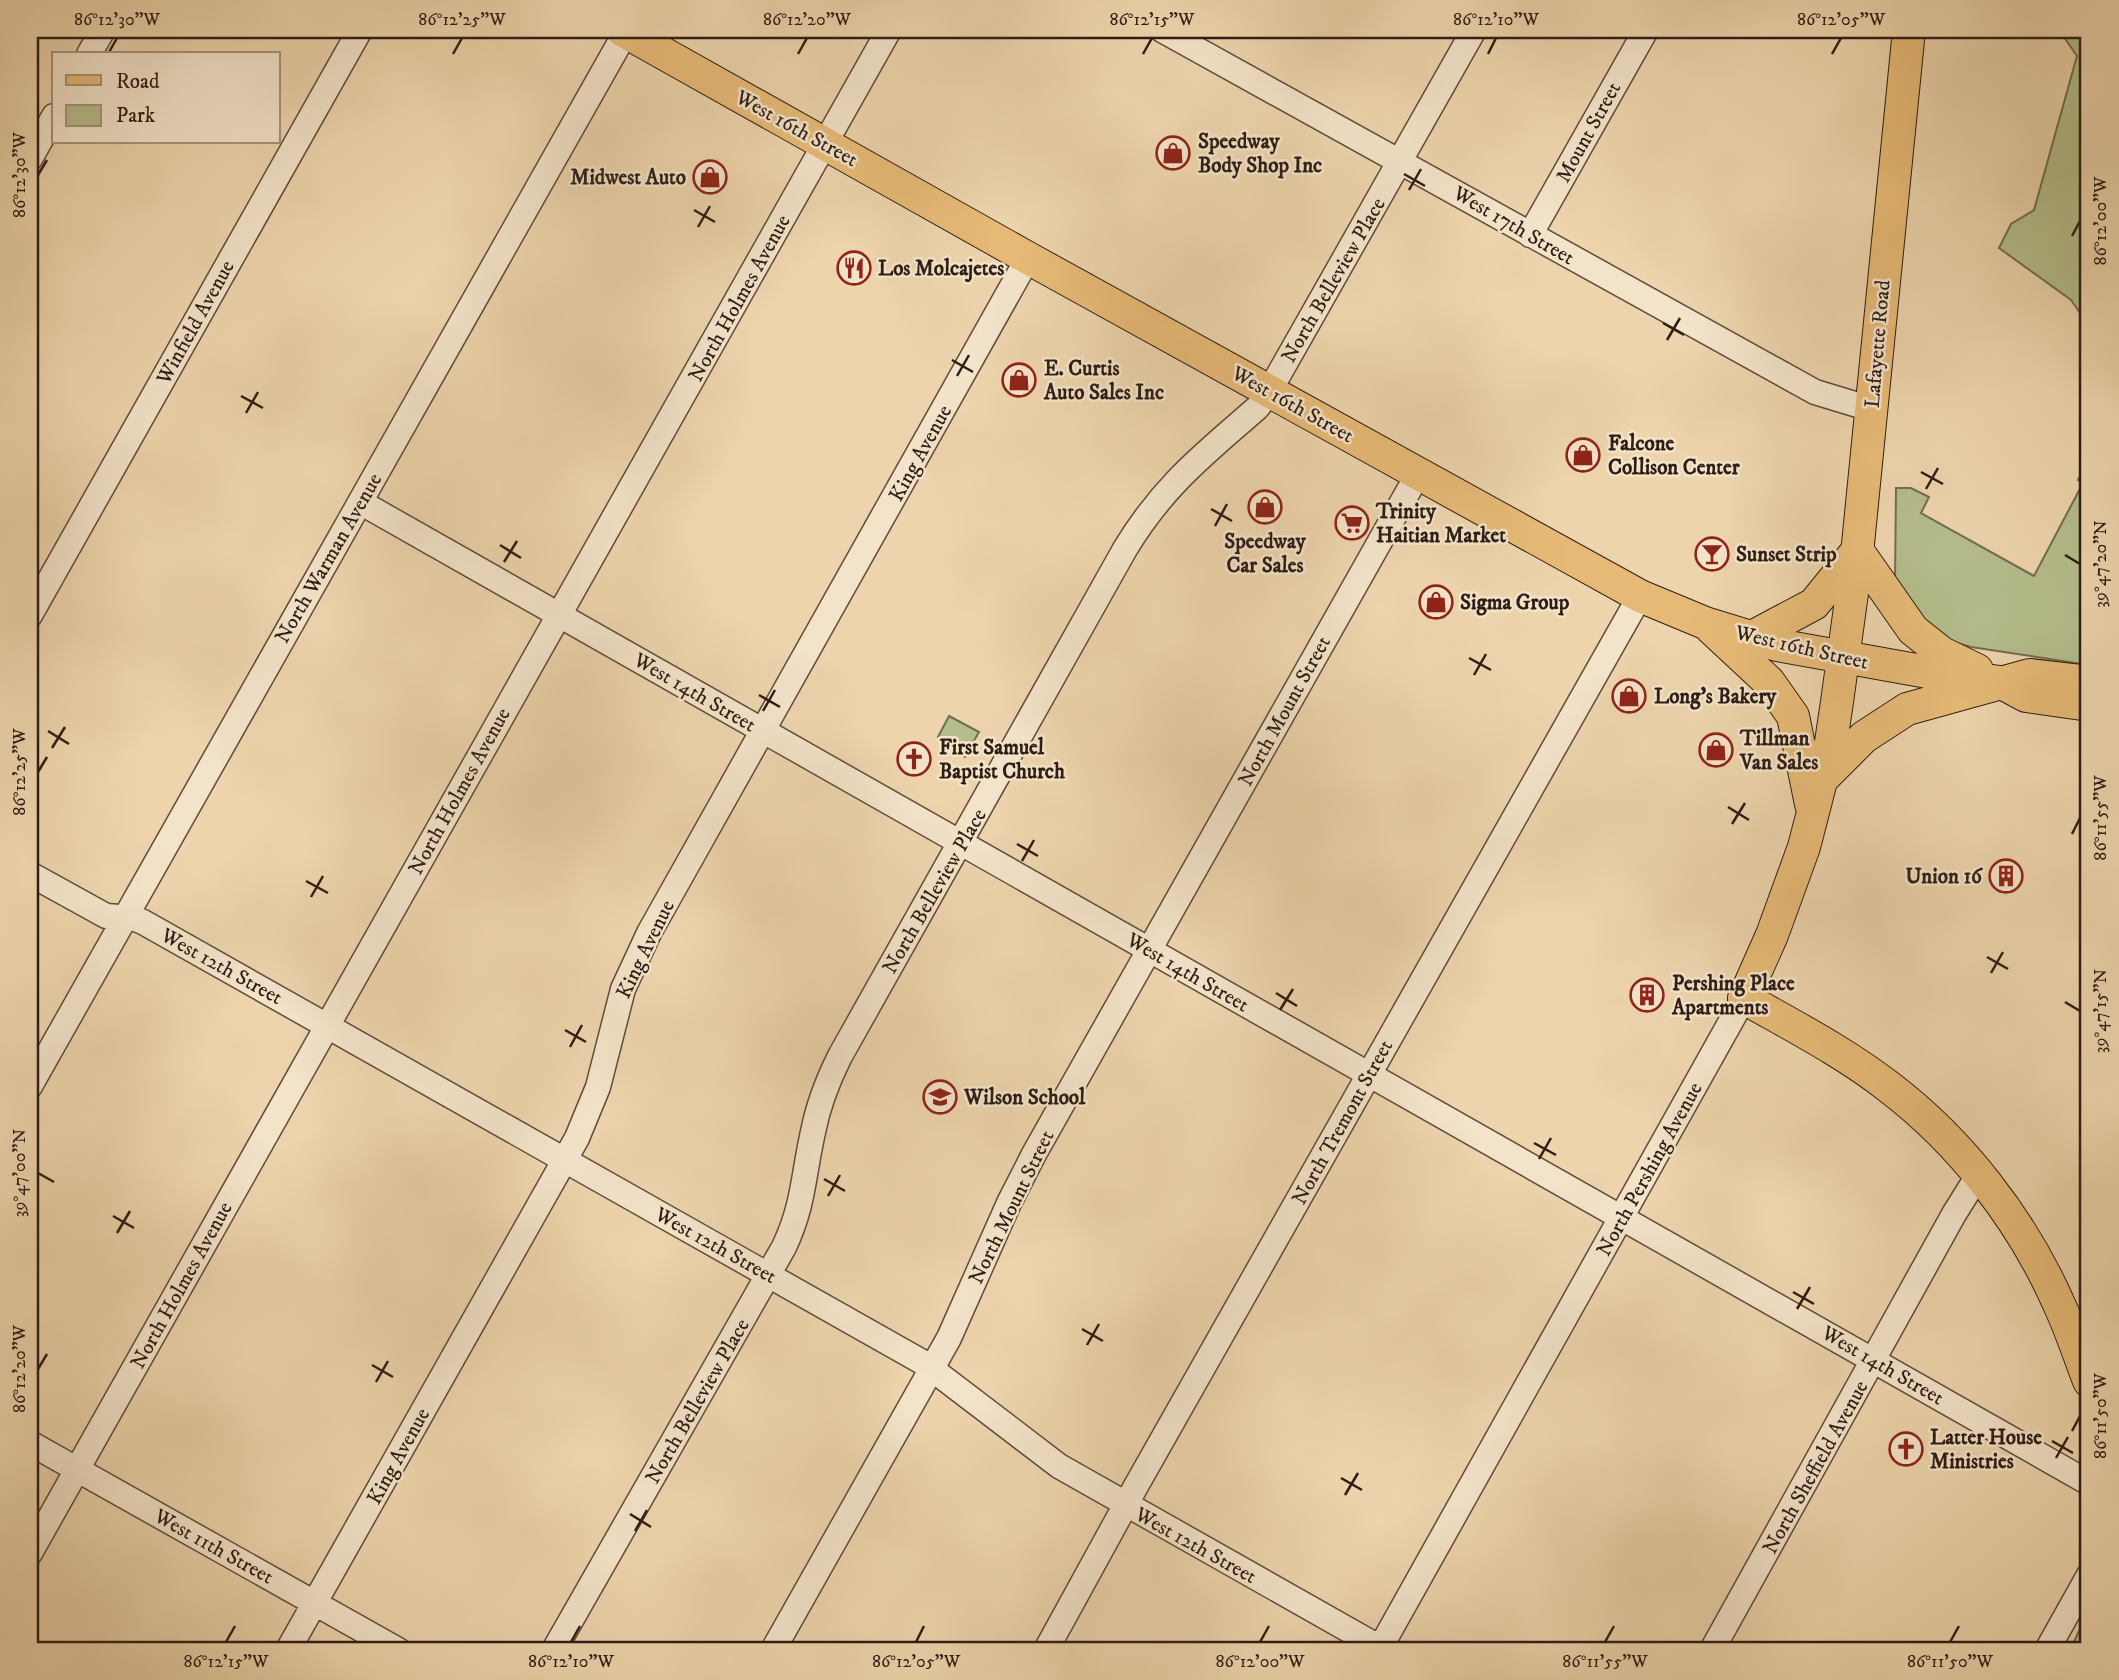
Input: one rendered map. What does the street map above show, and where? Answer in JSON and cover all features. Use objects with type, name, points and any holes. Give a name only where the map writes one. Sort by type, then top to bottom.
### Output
[{"type":"main road","name":"Lafayette Road","points":[[1843,658],[1857,550],[1909,30]]},
{"type":"main road","name":"West 16th Street","points":[[625,31],[1028,258],[1640,596],[1705,622],[1798,650],[2000,682],[2030,675],[2076,692]]},
{"type":"main road","points":[[1752,638],[1814,604],[1857,550],[1913,630],[1942,653],[2000,682]]},
{"type":"main road","points":[[1705,622],[1769,682],[1793,716],[1816,795]]},
{"type":"main road","name":"North Pershing Avenue","points":[[1744,998],[1789,891],[1804,847],[1830,742],[1843,658]]},
{"type":"main road","points":[[1816,795],[1864,737],[1907,709],[2000,682]]},
{"type":"main road","points":[[1744,998],[1850,1059],[1889,1087],[1979,1174],[2011,1218],[2043,1272],[2089,1381]]},
{"type":"street","points":[[90,52],[103,30]]},
{"type":"street","name":"Winfield Avenue","points":[[30,615],[360,30]]},
{"type":"street","name":"North Holmes Avenue","points":[[30,1553],[890,30]]},
{"type":"street","name":"West 17th Street","points":[[1162,30],[1815,392],[1871,410]]},
{"type":"street","name":"North Belleview Place","points":[[555,1650],[785,1247],[797,1217],[821,1100],[833,1070],[1142,523],[1176,480],[1257,408],[1270,391],[1474,30]]},
{"type":"street","name":"Mount Street","points":[[1530,235],[1646,30]]},
{"type":"street","name":"North Warman Avenue","points":[[30,1086],[625,31]]},
{"type":"street","points":[[30,159],[52,120]]},
{"type":"street","name":"King Avenue","points":[[288,1650],[584,1124],[596,1094],[616,1011],[634,961],[1028,258]]},
{"type":"street","name":"North Mount Street","points":[[773,1650],[963,1310],[1018,1183],[1418,474]]},
{"type":"street","name":"West 14th Street","points":[[360,502],[2089,1483]]},
{"type":"street","name":"North Tremont Street","points":[[1046,1650],[1640,596]]},
{"type":"street","name":"West 12th Street","points":[[30,874],[106,916],[133,918],[143,922],[769,1275],[932,1369],[1059,1466],[1381,1649]]},
{"type":"street","name":"North Pershing Avenue","points":[[1381,1649],[1744,998]]},
{"type":"street","name":"North Sheffield Avenue","points":[[1712,1650],[1954,1214],[1979,1174]]},
{"type":"street","name":"West 11th Street","points":[[30,1443],[398,1650]]},
{"type":"street","points":[[2047,1650],[2089,1575]]},
{"type":"green space","points":[[2059,30],[2089,30],[2089,665],[1971,647],[1950,641],[1927,626],[1895,579],[1896,488],[1911,488],[1929,497],[1921,513],[2034,576],[2083,483],[2078,480],[2088,462],[2085,320],[2071,300],[1999,248],[2011,224],[2034,210],[2077,56]]},
{"type":"green space","points":[[949,716],[979,732],[965,757],[944,745],[946,742],[938,737]]},
{"type":"green space","points":[[2089,1610],[2089,1650],[2070,1650]]},
{"type":"place","name":"Speedway Body Shop Inc","points":[[1173,153]]},
{"type":"place","name":"Midwest Auto","points":[[710,177]]},
{"type":"place","name":"Los Molcajetes","points":[[854,268]]},
{"type":"place","name":"E. Curtis Auto Sales Inc","points":[[1019,380]]},
{"type":"place","name":"Falcone Collison Center","points":[[1583,455]]},
{"type":"place","name":"Speedway Car Sales","points":[[1265,507]]},
{"type":"place","name":"Trinity Haitian Market","points":[[1352,523]]},
{"type":"place","name":"Sunset Strip","points":[[1712,554]]},
{"type":"place","name":"Sigma Group","points":[[1436,602]]},
{"type":"place","name":"Long's Bakery","points":[[1629,696]]},
{"type":"place","name":"Tillman Van Sales","points":[[1716,750]]},
{"type":"place","name":"First Samuel Baptist Church","points":[[914,759]]},
{"type":"place","name":"Union 16","points":[[2006,876]]},
{"type":"place","name":"Pershing Place Apartments","points":[[1647,995]]},
{"type":"place","name":"Wilson School","points":[[940,1097]]},
{"type":"place","name":"Latter House Ministries","points":[[1906,1449]]}]
